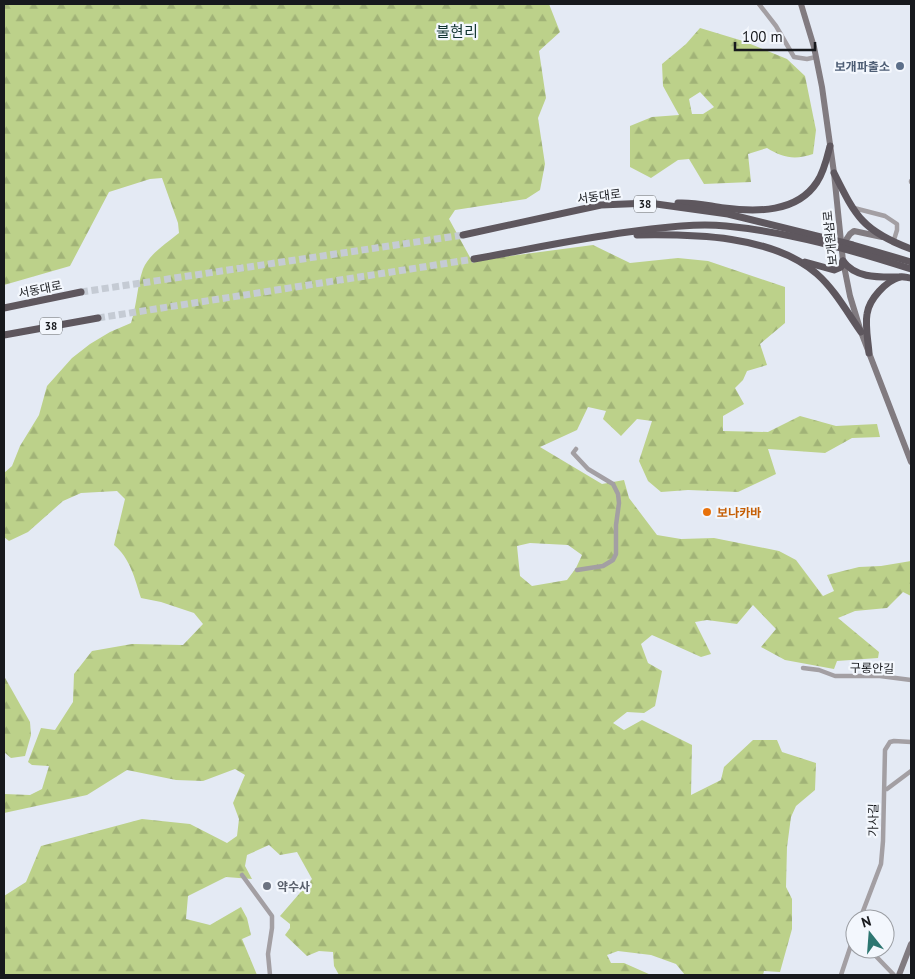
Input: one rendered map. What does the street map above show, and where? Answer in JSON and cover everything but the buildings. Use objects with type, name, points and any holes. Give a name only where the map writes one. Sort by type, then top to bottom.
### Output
[{"type":"highway","points":[[649,204],[688,202],[724,208],[774,209],[801,198],[817,182],[830,146]]},
{"type":"highway","points":[[834,173],[852,207],[866,225],[882,237],[911,249]]},
{"type":"highway","name":"서동대로","points":[[463,235],[600,205],[649,204],[728,214],[827,243]]},
{"type":"highway","name":"38","points":[[474,259],[609,235],[687,226],[726,226],[827,243],[911,262]]},
{"type":"highway","points":[[609,235],[657,234],[744,242],[834,270],[841,267],[843,261],[851,269],[864,275],[911,278]]},
{"type":"highway","name":"38","points":[[854,249],[911,269]]},
{"type":"highway","points":[[800,260],[818,274],[832,289],[861,332]]},
{"type":"highway","points":[[869,353],[868,307],[883,288],[900,277]]},
{"type":"highway","name":"서동대로","points":[[4,308],[81,292]]},
{"type":"highway","name":"38","points":[[4,335],[98,318]]},
{"type":"main road","name":"보개원삼로","points":[[801,4],[816,57],[822,87],[834,173],[841,247],[850,296],[861,332],[911,462]]},
{"type":"main road","points":[[841,247],[850,234],[854,232],[882,237]]},
{"type":"main road","points":[[899,975],[911,944]]},
{"type":"street","points":[[759,4],[776,26],[794,58],[807,59],[816,57]]},
{"type":"street","points":[[852,207],[885,216],[897,224],[893,242]]},
{"type":"street","points":[[902,246],[911,243]]},
{"type":"street","points":[[576,449],[573,454],[588,469],[613,484],[618,494],[619,503],[616,525],[616,554],[612,560],[602,566],[577,570]]},
{"type":"street","name":"구롱안길","points":[[804,668],[819,670],[835,676],[880,676],[911,680]]},
{"type":"street","name":"가사길","points":[[864,909],[880,864],[883,841],[885,750],[890,742],[911,742]]},
{"type":"street","points":[[887,790],[911,771]]},
{"type":"street","points":[[242,875],[272,916],[268,954],[270,975]]},
{"type":"street","points":[[841,975],[846,959]]},
{"type":"street","points":[[879,959],[894,975]]},
{"type":"green space","points":[[4,4],[549,4],[560,32],[539,51],[546,98],[538,118],[545,164],[540,190],[526,199],[455,210],[449,219],[472,261],[593,245],[630,263],[678,258],[708,261],[785,287],[785,323],[760,344],[767,365],[747,371],[743,380],[735,388],[744,404],[723,416],[723,431],[768,432],[800,416],[836,426],[877,424],[880,437],[852,438],[825,453],[768,449],[776,474],[738,492],[688,490],[661,492],[648,481],[639,461],[652,421],[637,419],[621,436],[603,419],[606,411],[588,407],[577,430],[540,447],[602,484],[624,480],[629,498],[657,535],[681,539],[714,538],[779,551],[796,560],[823,596],[834,591],[827,575],[859,567],[881,566],[911,561],[911,596],[903,592],[887,608],[855,611],[838,618],[879,652],[878,658],[837,661],[834,669],[785,660],[761,647],[776,629],[753,605],[737,624],[707,620],[695,622],[711,654],[701,657],[652,635],[641,644],[648,663],[662,671],[655,706],[644,713],[627,712],[613,723],[624,730],[642,720],[692,745],[691,795],[721,780],[724,767],[753,740],[777,740],[782,752],[816,763],[815,790],[796,806],[791,817],[787,847],[786,887],[792,899],[792,929],[780,972],[764,971],[763,975],[685,975],[676,964],[651,955],[618,951],[607,955],[611,963],[624,963],[651,975],[339,975],[334,966],[333,952],[319,951],[307,956],[285,935],[290,928],[290,924],[280,916],[312,879],[297,852],[280,855],[269,845],[247,855],[245,866],[252,879],[226,877],[188,896],[186,919],[210,925],[241,907],[247,918],[251,935],[242,939],[257,975],[4,975],[4,896],[26,882],[41,846],[142,819],[190,824],[227,843],[237,836],[239,819],[233,803],[245,775],[235,769],[203,781],[176,780],[127,770],[87,795],[4,813],[4,794],[30,795],[42,789],[49,766],[32,765],[28,762],[41,728],[55,730],[73,702],[74,674],[92,651],[132,644],[183,645],[203,624],[194,613],[161,602],[141,598],[128,562],[114,545],[125,499],[117,491],[81,493],[63,501],[28,532],[9,541],[4,537],[4,473],[12,466],[20,446],[39,415],[47,386],[72,358],[90,344],[110,332],[131,323],[143,269],[149,258],[179,233],[178,223],[162,178],[150,179],[109,192],[70,266],[4,285]],"holes":[[[530,543],[568,545],[582,555],[576,568],[567,580],[532,586],[520,576],[517,546]]]},
{"type":"green space","points":[[700,28],[743,41],[787,59],[805,76],[816,130],[813,154],[789,157],[767,148],[748,154],[751,182],[704,184],[689,159],[678,160],[651,178],[630,167],[630,126],[652,117],[679,115],[663,86],[662,64],[686,44]],"holes":[[[700,92],[714,107],[703,114],[692,114],[689,99]]]},
{"type":"green space","points":[[4,676],[30,722],[31,735],[25,756],[11,758],[4,752]]},
{"type":"tunnel","points":[[81,292],[463,235]]},
{"type":"tunnel","points":[[98,318],[474,259]]},
{"type":"place","name":"보개파출소","points":[[900,66]]},
{"type":"place","name":"보나카바","points":[[707,512]]},
{"type":"place","name":"약수사","points":[[267,886]]},
{"type":"district","name":"불현리","points":[[457,31]]}]
